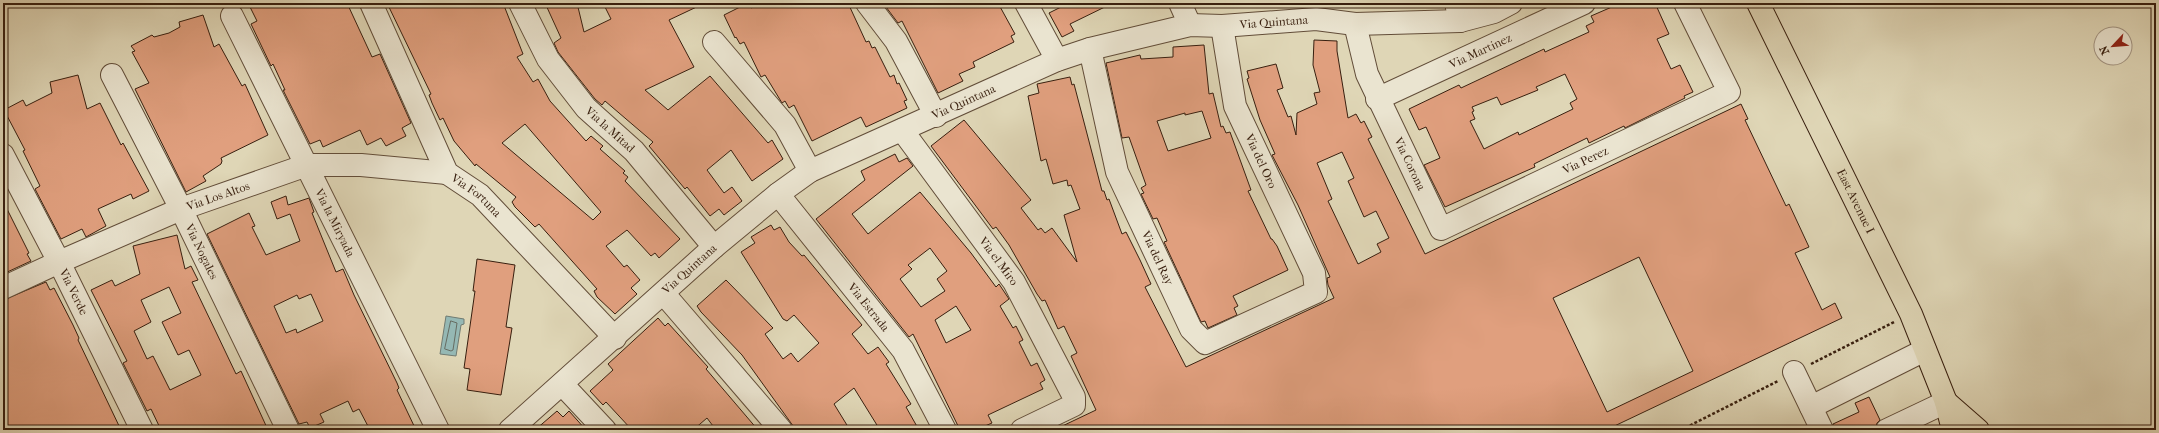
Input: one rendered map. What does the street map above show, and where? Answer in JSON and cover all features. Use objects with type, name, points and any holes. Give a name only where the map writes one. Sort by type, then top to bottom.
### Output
[{"type":"main road","name":"East Avenue I","points":[[1758,3],[1911,314],[1946,402],[1953,430]]},
{"type":"main road","name":"East Avenue I","points":[[1946,402],[1978,430]]},
{"type":"street","name":"Via Fortuna","points":[[371,3],[447,173],[480,195],[615,338]]},
{"type":"street","name":"Via la Mitad","points":[[520,3],[548,59],[586,108],[634,151],[714,247]]},
{"type":"street","points":[[867,3],[896,41],[936,116]]},
{"type":"street","points":[[1026,3],[1057,60]]},
{"type":"street","points":[[1180,3],[1190,25]]},
{"type":"street","name":"Via Quintana","points":[[510,430],[615,338],[714,247],[778,194],[810,170],[936,116],[1057,60],[1090,49],[1190,25],[1222,26],[1315,11],[1355,24],[1458,12],[1494,12],[1511,3]]},
{"type":"street","name":"Via Martinez","points":[[1378,99],[1584,3]]},
{"type":"street","name":"Via Perez","points":[[1442,229],[1729,92],[1685,3]]},
{"type":"street","name":"Via la Miryada","points":[[232,16],[438,430]]},
{"type":"street","name":"Via Corona","points":[[1355,24],[1366,74],[1442,229]]},
{"type":"street","name":"Via del Oro","points":[[1222,26],[1235,106],[1314,273],[1316,292]]},
{"type":"street","points":[[714,42],[785,125],[810,170]]},
{"type":"street","name":"Via del Ray","points":[[1090,49],[1117,172],[1191,330],[1205,343],[1316,292]]},
{"type":"street","name":"Via Nogales","points":[[112,75],[181,209],[288,430]]},
{"type":"street","name":"Via el Miro","points":[[902,130],[1014,282],[1074,397],[1074,405],[1022,430]]},
{"type":"street","name":"Via Verde","points":[[3,155],[59,262],[142,430]]},
{"type":"street","name":"Via Los Altos","points":[[3,288],[181,209],[307,165],[361,165],[447,173]]},
{"type":"street","name":"Via Estrada","points":[[778,194],[903,350],[945,430]]},
{"type":"street","points":[[664,294],[781,430]]},
{"type":"street","points":[[1811,406],[1925,350]]},
{"type":"street","points":[[1794,372],[1822,430]]},
{"type":"street","points":[[562,384],[605,430]]},
{"type":"street","points":[[1896,428],[1946,402]]},
{"type":"water","points":[[446,316],[464,319],[464,324],[461,325],[456,356],[440,354]]},
{"type":"building","points":[[258,3],[347,3],[372,57],[380,54],[411,123],[402,128],[406,136],[386,146],[381,138],[367,145],[360,130],[323,147],[320,140],[310,144],[283,90],[285,90],[273,64],[271,66],[251,24],[257,21],[250,7]]},
{"type":"building","points":[[387,3],[503,3],[523,54],[517,57],[533,82],[538,79],[550,101],[586,141],[591,136],[603,146],[600,149],[625,171],[623,173],[628,177],[625,181],[680,239],[659,258],[655,253],[651,256],[627,230],[606,246],[624,267],[627,265],[640,280],[631,288],[637,294],[615,314],[597,297],[594,291],[597,289],[539,224],[535,227],[515,207],[512,202],[516,197],[476,164],[475,166],[454,141],[443,118],[440,120],[429,95],[431,94]],"holes":[[[525,124],[601,212],[593,220],[502,143]]]},
{"type":"building","points":[[545,3],[577,3],[584,32],[611,19],[603,3],[705,3],[669,20],[694,67],[645,90],[668,110],[710,76],[768,143],[772,140],[783,159],[752,181],[731,150],[707,170],[724,193],[732,187],[742,201],[724,215],[719,209],[710,216],[687,187],[685,189],[649,146],[653,142],[605,101],[602,105],[595,99],[558,52],[554,43],[561,38]]},
{"type":"building","points":[[748,3],[751,8],[761,3],[762,6],[769,3],[848,3],[866,42],[869,41],[872,48],[875,47],[890,77],[894,75],[897,84],[899,83],[907,100],[904,101],[907,108],[866,127],[861,117],[812,141],[794,105],[789,108],[785,101],[782,103],[765,75],[761,77],[744,42],[740,44],[736,37],[735,38],[724,15]]},
{"type":"building","points":[[883,3],[998,3],[1015,34],[1011,36],[1014,42],[973,62],[975,67],[959,74],[963,81],[938,93],[902,21],[898,23]]},
{"type":"building","points":[[1059,3],[1113,3],[1070,24],[1074,31],[1062,37],[1049,13],[1061,7]]},
{"type":"building","points":[[1621,3],[1655,3],[1669,34],[1657,39],[1671,69],[1680,65],[1693,92],[1684,96],[1685,98],[1625,128],[1624,126],[1589,143],[1587,138],[1534,164],[1535,167],[1445,207],[1424,165],[1440,158],[1426,127],[1419,130],[1409,109],[1459,85],[1461,88],[1544,49],[1545,52],[1589,32],[1586,26],[1594,22],[1591,16]],"holes":[[[1565,74],[1577,99],[1570,103],[1573,109],[1519,135],[1518,132],[1484,149],[1470,121],[1475,119],[1472,112],[1474,111],[1472,107],[1497,97],[1501,105],[1538,90],[1536,87]]]},
{"type":"building","points":[[203,15],[214,47],[219,44],[242,86],[245,84],[268,135],[221,158],[221,164],[203,176],[206,181],[186,192],[135,89],[149,83],[132,52],[135,51],[131,46],[152,35],[154,37],[169,33],[180,27],[179,22]]},
{"type":"building","points":[[1314,40],[1337,41],[1337,51],[1348,118],[1356,114],[1361,123],[1364,121],[1372,137],[1368,139],[1425,254],[1741,104],[1748,119],[1745,120],[1786,206],[1789,204],[1809,247],[1795,253],[1822,310],[1835,303],[1842,318],[1606,430],[1054,430],[1096,410],[1071,356],[1077,353],[1064,326],[1058,329],[1045,300],[1042,301],[1037,294],[1009,245],[996,227],[993,229],[931,146],[964,120],[1031,200],[1021,208],[1038,230],[1041,228],[1045,233],[1052,228],[1077,262],[1064,215],[1080,209],[1071,185],[1068,186],[1067,180],[1053,184],[1046,159],[1041,161],[1028,96],[1039,93],[1037,84],[1070,77],[1072,85],[1074,84],[1102,191],[1104,191],[1107,200],[1109,199],[1122,234],[1126,232],[1140,260],[1151,284],[1145,287],[1186,367],[1334,298],[1328,285],[1327,278],[1330,277],[1298,205],[1272,155],[1275,154],[1260,120],[1247,79],[1249,78],[1247,71],[1276,64],[1283,88],[1277,90],[1288,117],[1291,116],[1296,135],[1297,113],[1317,104],[1314,93],[1320,92],[1313,65]],"holes":[[[1342,152],[1354,178],[1348,181],[1364,217],[1376,211],[1389,238],[1377,244],[1381,252],[1358,264],[1328,201],[1332,199],[1317,163]],[[1639,257],[1693,371],[1607,412],[1553,298]]]},
{"type":"building","points":[[1204,45],[1209,94],[1213,93],[1221,127],[1223,126],[1226,133],[1230,132],[1251,190],[1248,191],[1288,270],[1233,296],[1238,306],[1234,308],[1237,315],[1208,328],[1205,321],[1201,322],[1164,242],[1167,241],[1157,218],[1153,219],[1141,194],[1144,193],[1141,188],[1146,185],[1129,137],[1122,138],[1106,63],[1140,55],[1141,59],[1173,57],[1173,47]],"holes":[[[1202,111],[1211,138],[1168,151],[1157,121],[1185,113],[1185,115]]]},
{"type":"building","points":[[78,75],[87,109],[100,103],[121,145],[123,143],[149,191],[133,199],[131,194],[98,209],[106,226],[86,237],[82,229],[61,239],[35,189],[40,186],[23,151],[25,150],[4,110],[23,100],[26,106],[52,93],[50,82]]},
{"type":"building","points":[[895,154],[899,162],[907,158],[913,166],[852,214],[868,234],[920,192],[971,253],[996,287],[999,284],[1009,299],[1000,306],[1013,328],[1016,326],[1023,340],[1019,342],[1031,366],[1037,363],[1045,380],[1040,383],[1043,389],[988,415],[992,423],[985,426],[987,430],[960,430],[913,334],[909,337],[816,219],[865,180],[861,171]],"holes":[[[930,248],[947,271],[937,279],[945,291],[921,307],[900,279],[912,269],[908,265]],[[956,306],[971,330],[946,343],[935,320]]]},
{"type":"building","points":[[286,196],[288,205],[309,198],[314,212],[312,213],[336,272],[343,269],[397,383],[399,388],[397,390],[416,430],[370,430],[359,409],[353,412],[348,401],[320,414],[324,422],[310,428],[307,422],[299,424],[207,234],[249,213],[255,226],[252,227],[266,255],[300,241],[290,214],[277,219],[271,202]],"holes":[[[311,294],[323,321],[297,333],[296,329],[286,333],[274,306],[297,295],[299,299]]]},
{"type":"building","points":[[3,201],[29,253],[27,254],[31,261],[3,274]]},
{"type":"building","points":[[771,225],[774,230],[780,227],[789,242],[802,256],[804,255],[862,325],[852,334],[868,354],[878,347],[889,362],[886,364],[911,404],[906,407],[919,430],[880,430],[854,388],[834,404],[850,430],[796,430],[742,355],[701,312],[697,306],[726,280],[773,328],[765,334],[783,359],[791,353],[798,362],[819,343],[794,315],[787,321],[783,319],[741,252],[755,243],[751,237]]},
{"type":"building","points":[[177,235],[185,269],[191,266],[198,280],[192,282],[236,374],[241,371],[268,430],[161,430],[151,409],[147,411],[123,363],[127,361],[91,290],[112,280],[115,286],[140,274],[133,246]],"holes":[[[169,287],[181,313],[162,322],[178,355],[189,350],[201,375],[170,390],[153,356],[147,359],[134,331],[151,322],[141,300]]]},
{"type":"building","points":[[477,259],[515,265],[506,327],[512,328],[501,395],[467,390],[470,369],[464,368],[475,291],[473,291]]},
{"type":"building","points":[[46,282],[50,290],[54,288],[73,325],[79,338],[78,340],[121,430],[3,430],[3,300]]},
{"type":"building","points":[[658,318],[665,326],[668,323],[708,367],[706,369],[758,430],[716,430],[707,418],[693,430],[632,430],[606,402],[603,405],[590,391],[613,370],[608,364]]},
{"type":"building","points":[[1869,397],[1880,420],[1877,423],[1875,430],[1834,430],[1833,424],[1859,412],[1855,403]]},
{"type":"building","points":[[557,411],[563,417],[569,411],[586,430],[535,430]]}]
